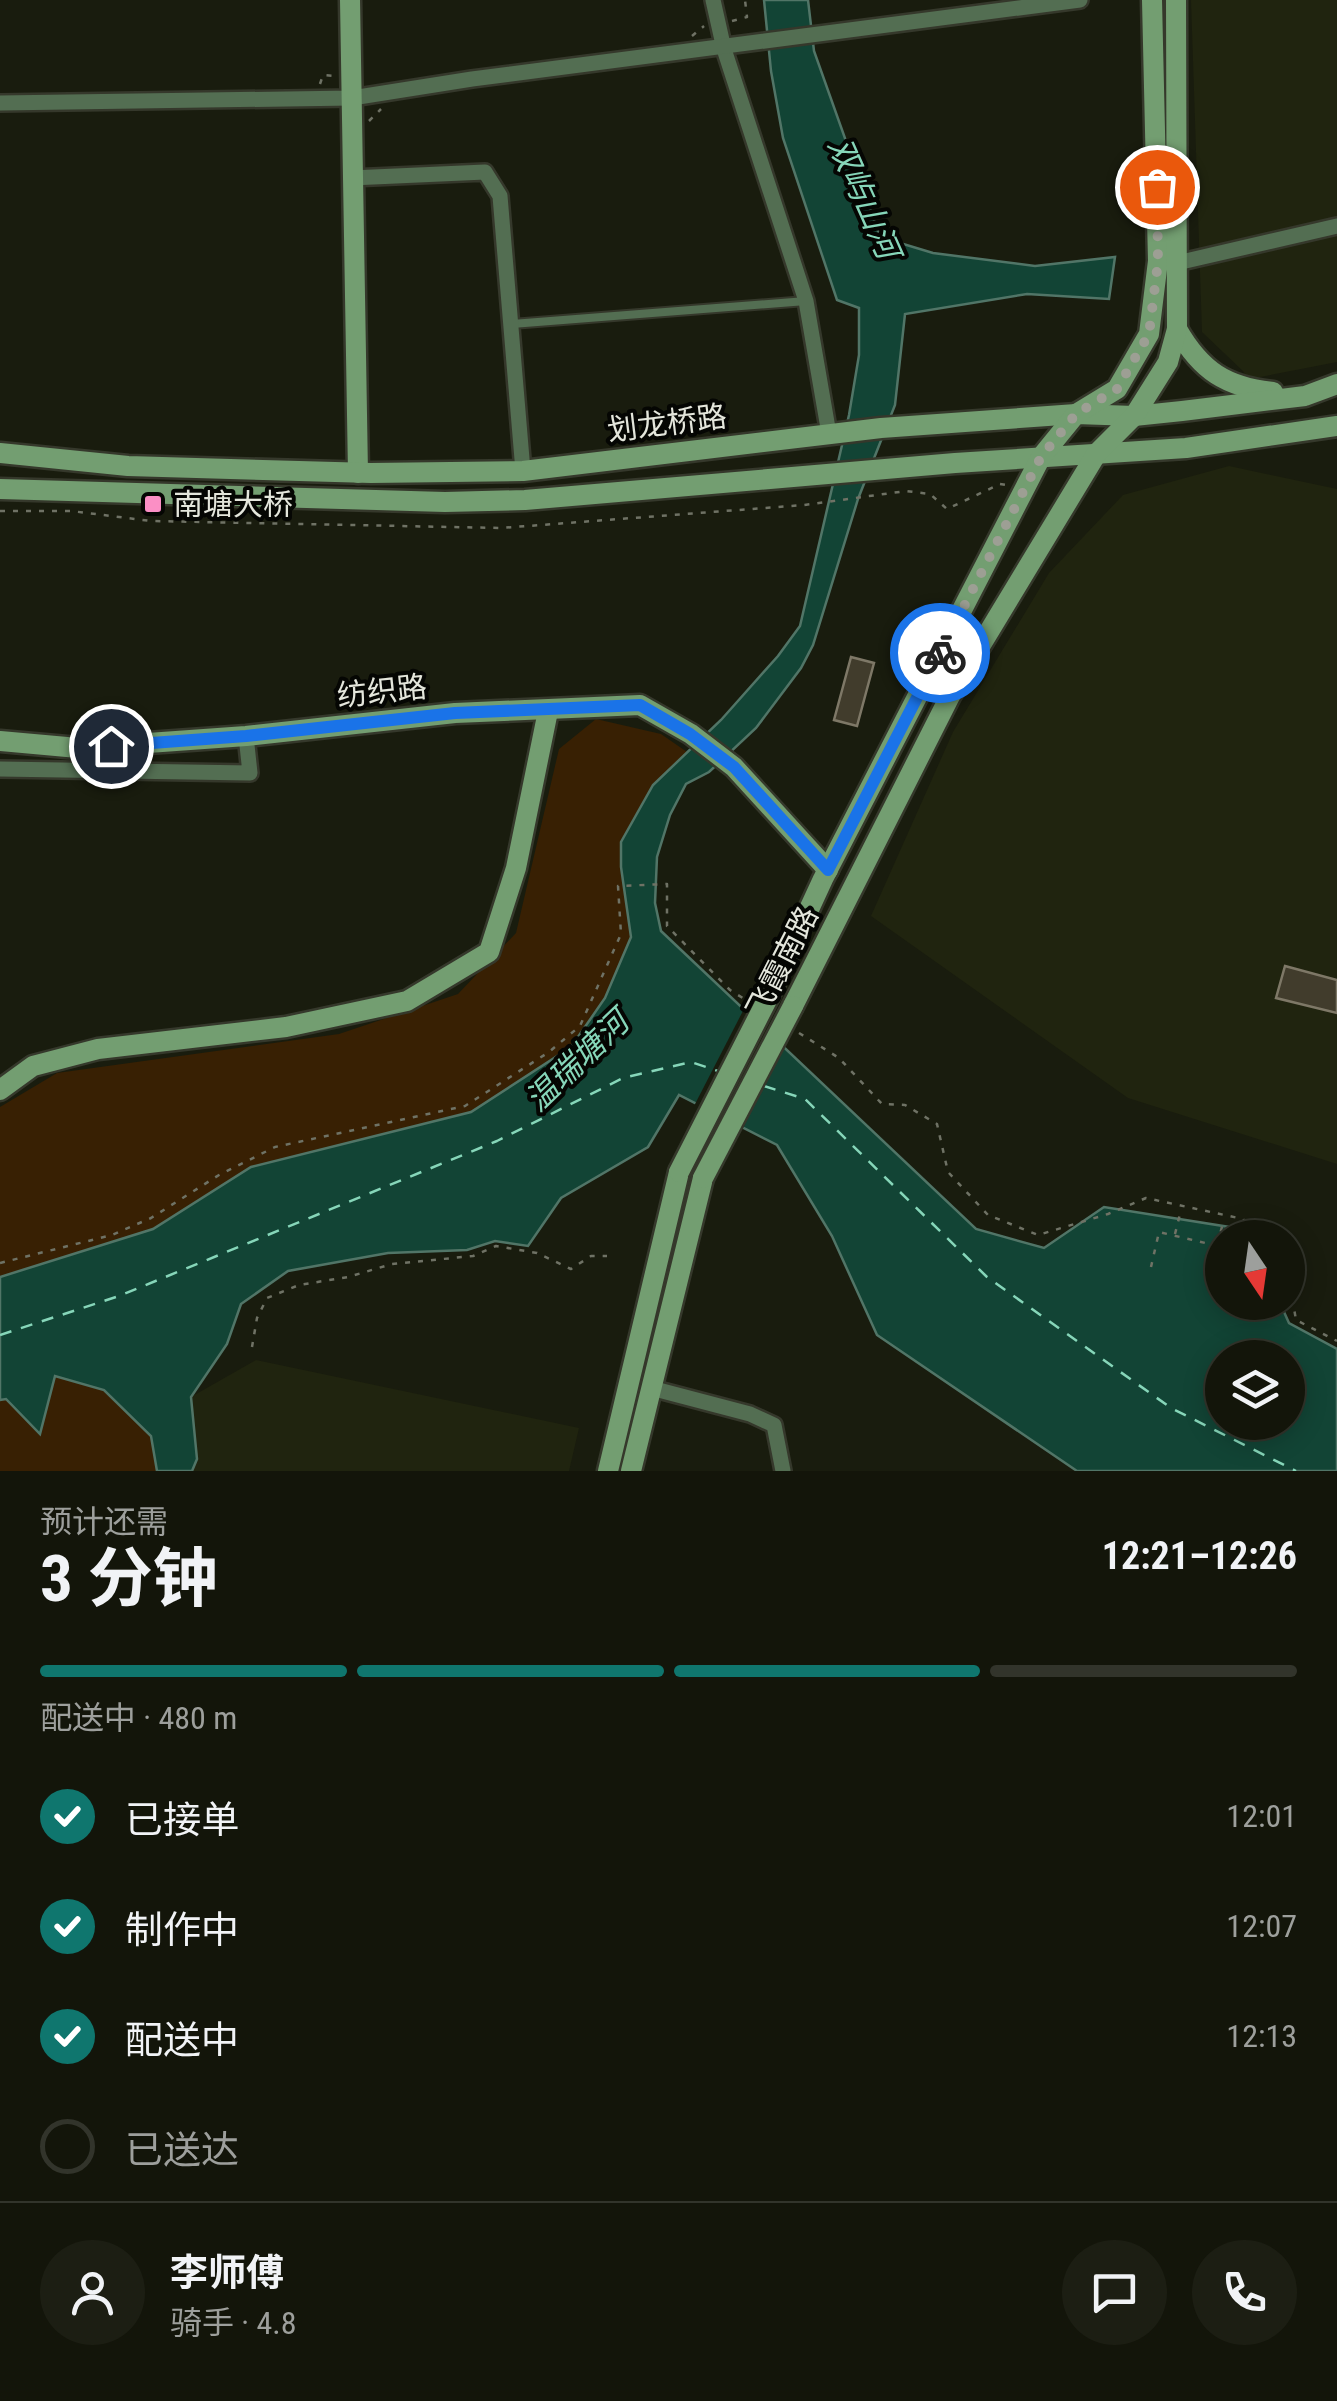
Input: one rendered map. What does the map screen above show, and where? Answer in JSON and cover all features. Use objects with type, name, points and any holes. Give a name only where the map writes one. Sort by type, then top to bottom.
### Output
[{"type":"main road","points":[[350,0],[358,473]]},
{"type":"main road","points":[[1076,414],[1117,389],[1149,334],[1158,262],[1152,0]]},
{"type":"main road","name":"飞霞南路","points":[[631,1471],[703,1178],[950,696],[1097,453],[1134,416],[1168,362],[1177,329],[1176,0]]},
{"type":"main road","points":[[1177,329],[1192,355],[1218,377],[1245,389],[1305,396]]},
{"type":"main road","name":"划龙桥路","points":[[0,453],[128,466],[358,473],[524,471],[829,434],[1076,414],[1134,416],[1305,396],[1337,384]]},
{"type":"main road","name":"飞霞南路","points":[[608,1471],[679,1172],[770,996],[828,870],[1041,457],[1076,414]]},
{"type":"main road","name":"划龙桥路","points":[[0,488],[127,495],[445,502],[525,500],[1186,448],[1337,426]]},
{"type":"main road","name":"纺织路","points":[[0,742],[78,748],[246,736],[455,713],[640,705],[690,734],[734,767],[828,870]]},
{"type":"main road","points":[[0,1090],[33,1066],[98,1049],[286,1027],[407,1001],[489,952],[516,868],[548,711]]},
{"type":"street","points":[[713,0],[724,48],[806,300],[829,434]]},
{"type":"street","points":[[0,103],[352,98],[1080,0]]},
{"type":"street","points":[[351,178],[485,172],[500,196],[524,471]]},
{"type":"street","points":[[1178,263],[1337,226]]},
{"type":"street","points":[[0,768],[250,773],[246,736]]},
{"type":"street","points":[[652,1388],[774,1424],[783,1471]]},
{"type":"lane","points":[[512,324],[806,300]]},
{"type":"path","points":[[0,1263],[112,1234],[151,1218],[274,1147],[465,1106],[549,1052],[580,1026],[621,934],[618,886],[667,884],[667,926],[730,990],[746,1000]]},
{"type":"path","points":[[792,1029],[839,1058],[882,1104],[905,1105],[936,1124],[948,1172],[988,1215],[1038,1235],[1146,1198],[1243,1220]]},
{"type":"path","points":[[1174,1236],[1181,1210]]},
{"type":"path","points":[[1150,1267],[1159,1232],[1205,1243]]},
{"type":"path","points":[[252,1347],[257,1318],[267,1298],[299,1284],[348,1278],[392,1264],[473,1256],[496,1246],[537,1253],[571,1269],[591,1256],[607,1256]]},
{"type":"path","points":[[1296,1320],[1337,1340]]},
{"type":"shaded area","points":[[1191,0],[1337,0],[1337,362],[1245,380],[1244,372],[1202,332]]},
{"type":"shaded area","points":[[1229,466],[1337,489],[1337,1164],[1128,1098],[871,916],[953,732],[1049,573],[1123,495]]},
{"type":"shaded area","points":[[596,719],[661,734],[687,752],[653,785],[621,842],[631,937],[605,998],[571,1047],[471,1112],[251,1167],[153,1229],[0,1277],[0,1107],[57,1073],[339,1034],[458,994],[516,933],[559,749]]},
{"type":"shaded area","points":[[256,1360],[579,1428],[569,1471],[192,1471],[197,1459],[191,1397]]},
{"type":"shaded area","points":[[55,1376],[104,1390],[151,1436],[157,1471],[0,1471],[0,1400],[6,1398],[39,1433]]},
{"type":"water","points":[[764,0],[808,0],[814,51],[880,237],[933,253],[1035,266],[1115,257],[1109,299],[1027,294],[905,314],[895,405],[858,499],[813,645],[801,668],[756,728],[709,772],[686,784],[670,815],[657,857],[655,903],[661,931],[976,1229],[1044,1248],[1104,1207],[1205,1223],[1205,1320],[1288,1320],[1337,1349],[1337,1471],[1077,1471],[877,1335],[832,1236],[777,1145],[679,1095],[648,1147],[561,1198],[528,1246],[495,1241],[467,1250],[388,1253],[288,1271],[241,1304],[227,1344],[191,1397],[197,1459],[192,1471],[157,1471],[151,1436],[104,1390],[55,1376],[40,1434],[6,1399],[0,1400],[0,1277],[153,1229],[251,1167],[471,1112],[571,1047],[605,998],[631,937],[621,842],[653,785],[721,720],[800,626],[849,415],[859,355],[859,308],[837,300],[783,138]]},
{"type":"pier","points":[[746,1005],[785,1042],[741,1132],[693,1108]]},
{"type":"building","points":[[851,657],[874,663],[857,726],[834,720]]},
{"type":"building","points":[[1285,966],[1337,980],[1337,1013],[1276,998]]},
{"type":"ferry route","points":[[0,1335],[119,1296],[497,1141],[623,1078],[691,1062],[718,1071]]},
{"type":"ferry route","points":[[764,1086],[805,1099],[987,1277],[1171,1408],[1296,1471]]},
{"type":"way so far","points":[[940,653],[1041,457],[1076,414],[1117,389],[1149,334],[1158,262],[1157,187]]},
{"type":"place","name":"南塘大桥","points":[[153,504]]},
{"type":"route","points":[[111,746],[455,713],[640,705],[690,734],[734,767],[828,870],[940,653]]},
{"type":"water label","name":"双屿山河","points":[[864,198]]},
{"type":"water label","name":"温瑞塘河","points":[[577,1061]]}]
